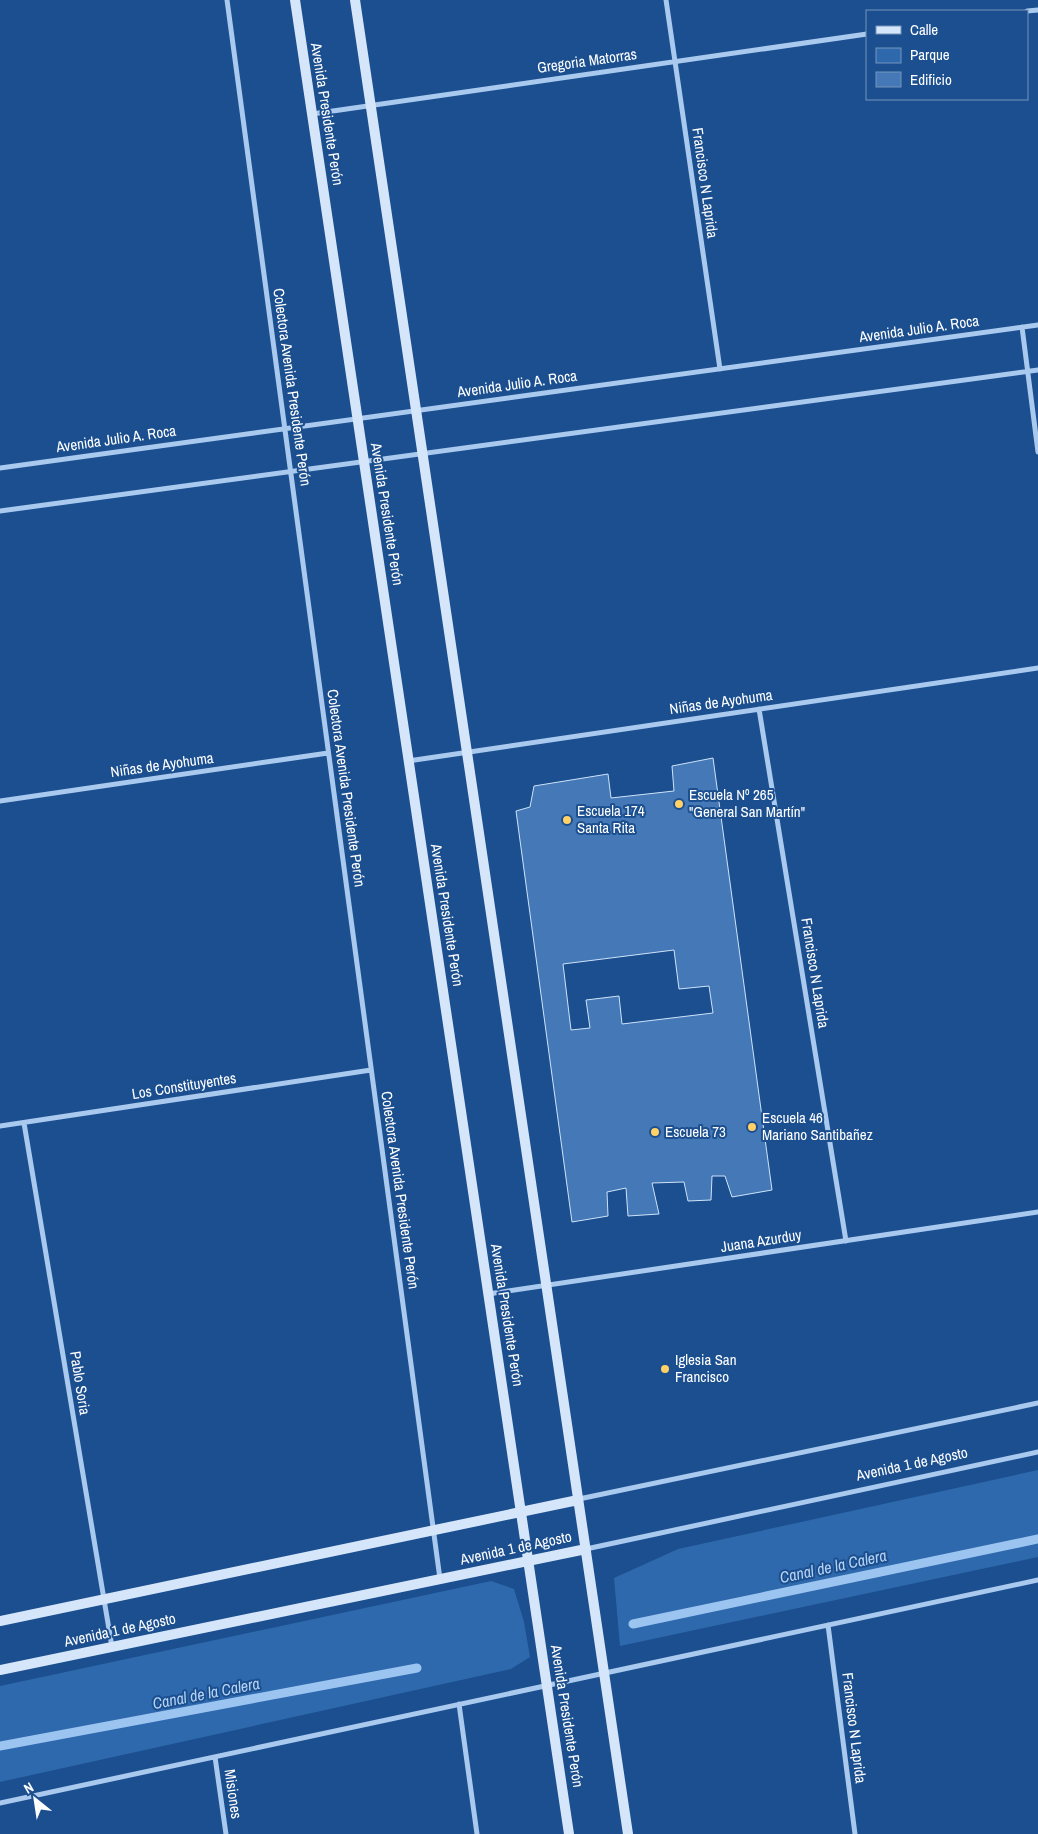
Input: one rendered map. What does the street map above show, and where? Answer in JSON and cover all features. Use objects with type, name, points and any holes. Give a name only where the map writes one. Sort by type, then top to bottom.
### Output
[{"type":"street","name":"Colectora Avenida Presidente Perón","points":[[227,0],[440,1580]]},
{"type":"street","name":"Avenida Presidente Perón","points":[[295,0],[569,1834]]},
{"type":"street","points":[[355,0],[628,1834]]},
{"type":"street","name":"Francisco N Laprida","points":[[666,0],[720,369]]},
{"type":"street","name":"Gregoria Matorras","points":[[312,114],[866,34]]},
{"type":"street","name":"Avenida Julio A. Roca","points":[[0,468],[1038,325]]},
{"type":"street","points":[[1022,328],[1026,372],[1038,452]]},
{"type":"street","points":[[0,511],[1038,370]]},
{"type":"street","name":"Niñas de Ayohuma","points":[[408,761],[1038,668]]},
{"type":"street","name":"Francisco N Laprida","points":[[760,709],[846,1241]]},
{"type":"street","name":"Niñas de Ayohuma","points":[[0,801],[328,753]]},
{"type":"street","name":"Los Constituyentes","points":[[0,1126],[371,1070]]},
{"type":"street","name":"Pablo Soria","points":[[24,1123],[112,1647]]},
{"type":"street","name":"Juana Azurduy","points":[[488,1294],[1038,1212]]},
{"type":"street","points":[[0,1621],[1038,1403]]},
{"type":"street","name":"Avenida 1 de Agosto","points":[[0,1670],[440,1580],[1038,1452]]},
{"type":"street","points":[[0,1803],[1038,1580]]},
{"type":"street","name":"Francisco N Laprida","points":[[828,1625],[854,1834]]},
{"type":"street","points":[[459,1704],[477,1834]]},
{"type":"street","name":"Misiones","points":[[215,1757],[226,1834]]},
{"type":"green space","points":[[1038,1470],[1038,1557],[620,1646],[614,1578],[678,1549]]},
{"type":"green space","points":[[491,1581],[514,1589],[524,1622],[530,1657],[511,1669],[0,1782],[0,1686]]},
{"type":"building","points":[[713,758],[772,1190],[732,1197],[725,1176],[712,1176],[711,1200],[688,1201],[684,1182],[652,1183],[659,1214],[628,1216],[626,1188],[607,1192],[608,1216],[572,1222],[516,811],[530,807],[534,786],[608,774],[611,798],[674,791],[672,766]],"holes":[[[674,950],[679,989],[709,986],[713,1013],[622,1024],[619,996],[586,1000],[590,1028],[571,1030],[563,964]]]},
{"type":"waterway","name":"Canal de la Calera","points":[[633,1624],[1038,1539]]},
{"type":"waterway","name":"Canal de la Calera","points":[[0,1746],[417,1668]]},
{"type":"place","name":"Escuela Nº 265 \"General San Martín\"","points":[[679,804]]},
{"type":"place","name":"Escuela 174 Santa Rita","points":[[567,820]]},
{"type":"place","name":"Escuela 46 Mariano Santibañez","points":[[752,1127]]},
{"type":"place","name":"Escuela 73","points":[[655,1132]]},
{"type":"place","name":"Iglesia San Francisco","points":[[665,1369]]}]
